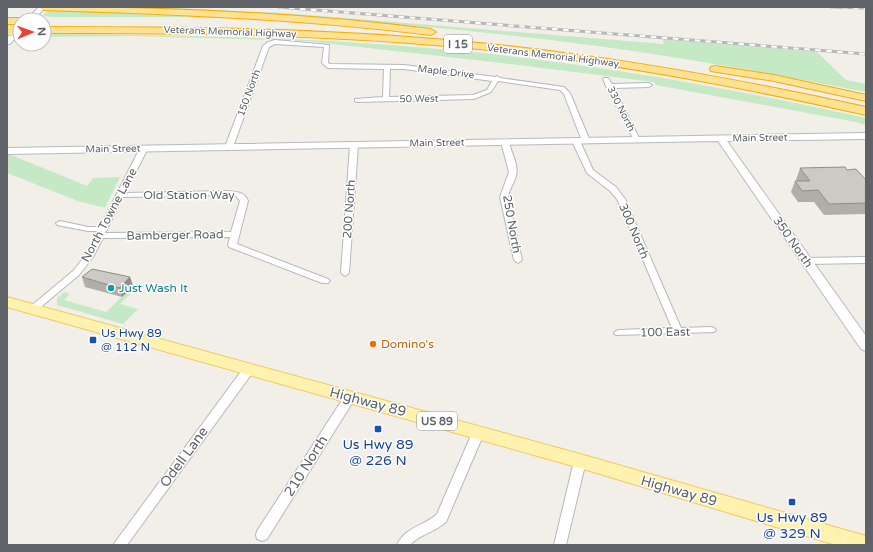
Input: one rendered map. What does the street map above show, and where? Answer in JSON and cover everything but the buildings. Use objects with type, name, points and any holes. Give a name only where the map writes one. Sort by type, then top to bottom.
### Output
[{"type":"highway","points":[[43,7],[237,14],[298,18],[376,24],[470,37]]},
{"type":"highway","points":[[52,21],[133,20]]},
{"type":"highway","name":"Veterans Memorial Highway","points":[[148,20],[306,26],[470,37],[680,63]]},
{"type":"highway","name":"Veterans Memorial Highway","points":[[52,30],[218,31],[438,42],[611,62],[700,76],[866,111]]},
{"type":"highway","points":[[702,66],[774,78],[866,98]]},
{"type":"main road","name":"Highway 89","points":[[7,302],[580,461],[866,545]]},
{"type":"street","name":"150 North","points":[[229,147],[266,46],[271,42],[305,43],[328,47],[325,63],[327,66]]},
{"type":"street","name":"Maple Drive","points":[[327,66],[387,66],[497,78],[564,89]]},
{"type":"street","points":[[386,99],[387,66]]},
{"type":"street","name":"50 West","points":[[357,100],[468,98],[480,96],[489,91],[497,78]]},
{"type":"street","name":"330 North","points":[[606,79],[636,140]]},
{"type":"street","points":[[609,86],[649,85]]},
{"type":"street","name":"300 North","points":[[564,89],[568,93],[590,171],[613,189],[621,199],[678,331]]},
{"type":"street","name":"Main Street","points":[[7,151],[866,136]]},
{"type":"street","name":"350 North","points":[[720,138],[806,261],[862,334],[866,346]]},
{"type":"street","name":"250 North","points":[[505,142],[512,172],[511,178],[504,192],[518,260]]},
{"type":"street","name":"200 North","points":[[345,273],[354,145]]},
{"type":"street","name":"North Towne Lane","points":[[33,309],[80,268],[89,257],[144,148]]},
{"type":"street","name":"Old Station Way","points":[[121,195],[238,194],[243,198],[244,202],[236,234]]},
{"type":"street","name":"Bamberger Road","points":[[60,223],[102,233],[236,234],[232,245],[236,248],[325,280]]},
{"type":"street","points":[[806,261],[866,260]]},
{"type":"street","name":"100 East","points":[[619,333],[712,330]]},
{"type":"street","name":"Odell Lane","points":[[119,545],[249,369]]},
{"type":"street","name":"210 North","points":[[262,535],[350,397]]},
{"type":"street","points":[[403,545],[412,534],[431,526],[442,518],[478,433]]},
{"type":"street","points":[[560,545],[580,461]]},
{"type":"green space","points":[[61,7],[148,7],[283,13],[664,44],[662,39],[817,52],[846,80],[866,84],[866,92],[768,73],[671,57],[537,38],[401,25],[265,15]]},
{"type":"green space","points":[[50,10],[131,12],[280,19],[52,17],[52,12],[47,12]]},
{"type":"green space","points":[[52,34],[188,36],[331,41],[483,53],[593,67],[757,95],[866,118],[866,125],[656,85],[654,82],[527,66],[307,41],[133,36],[52,37]]},
{"type":"green space","points":[[7,155],[11,155],[87,186],[93,178],[120,177],[105,208],[78,201],[7,173]]},
{"type":"green space","points":[[142,282],[120,304],[138,309],[123,324],[57,305],[57,298],[65,292],[70,294],[64,300],[106,312],[133,286]]},
{"type":"railway","points":[[278,7],[866,54]]},
{"type":"railway","points":[[831,7],[866,8]]},
{"type":"place","name":"Just Wash It","points":[[111,288]]},
{"type":"place","name":"Us Hwy 89 @ 112 N","points":[[93,340]]},
{"type":"place","name":"Domino's","points":[[373,344]]},
{"type":"place","name":"Us Hwy 89 @ 226 N","points":[[378,429]]},
{"type":"place","name":"Us Hwy 89 @ 329 N","points":[[792,502]]}]
